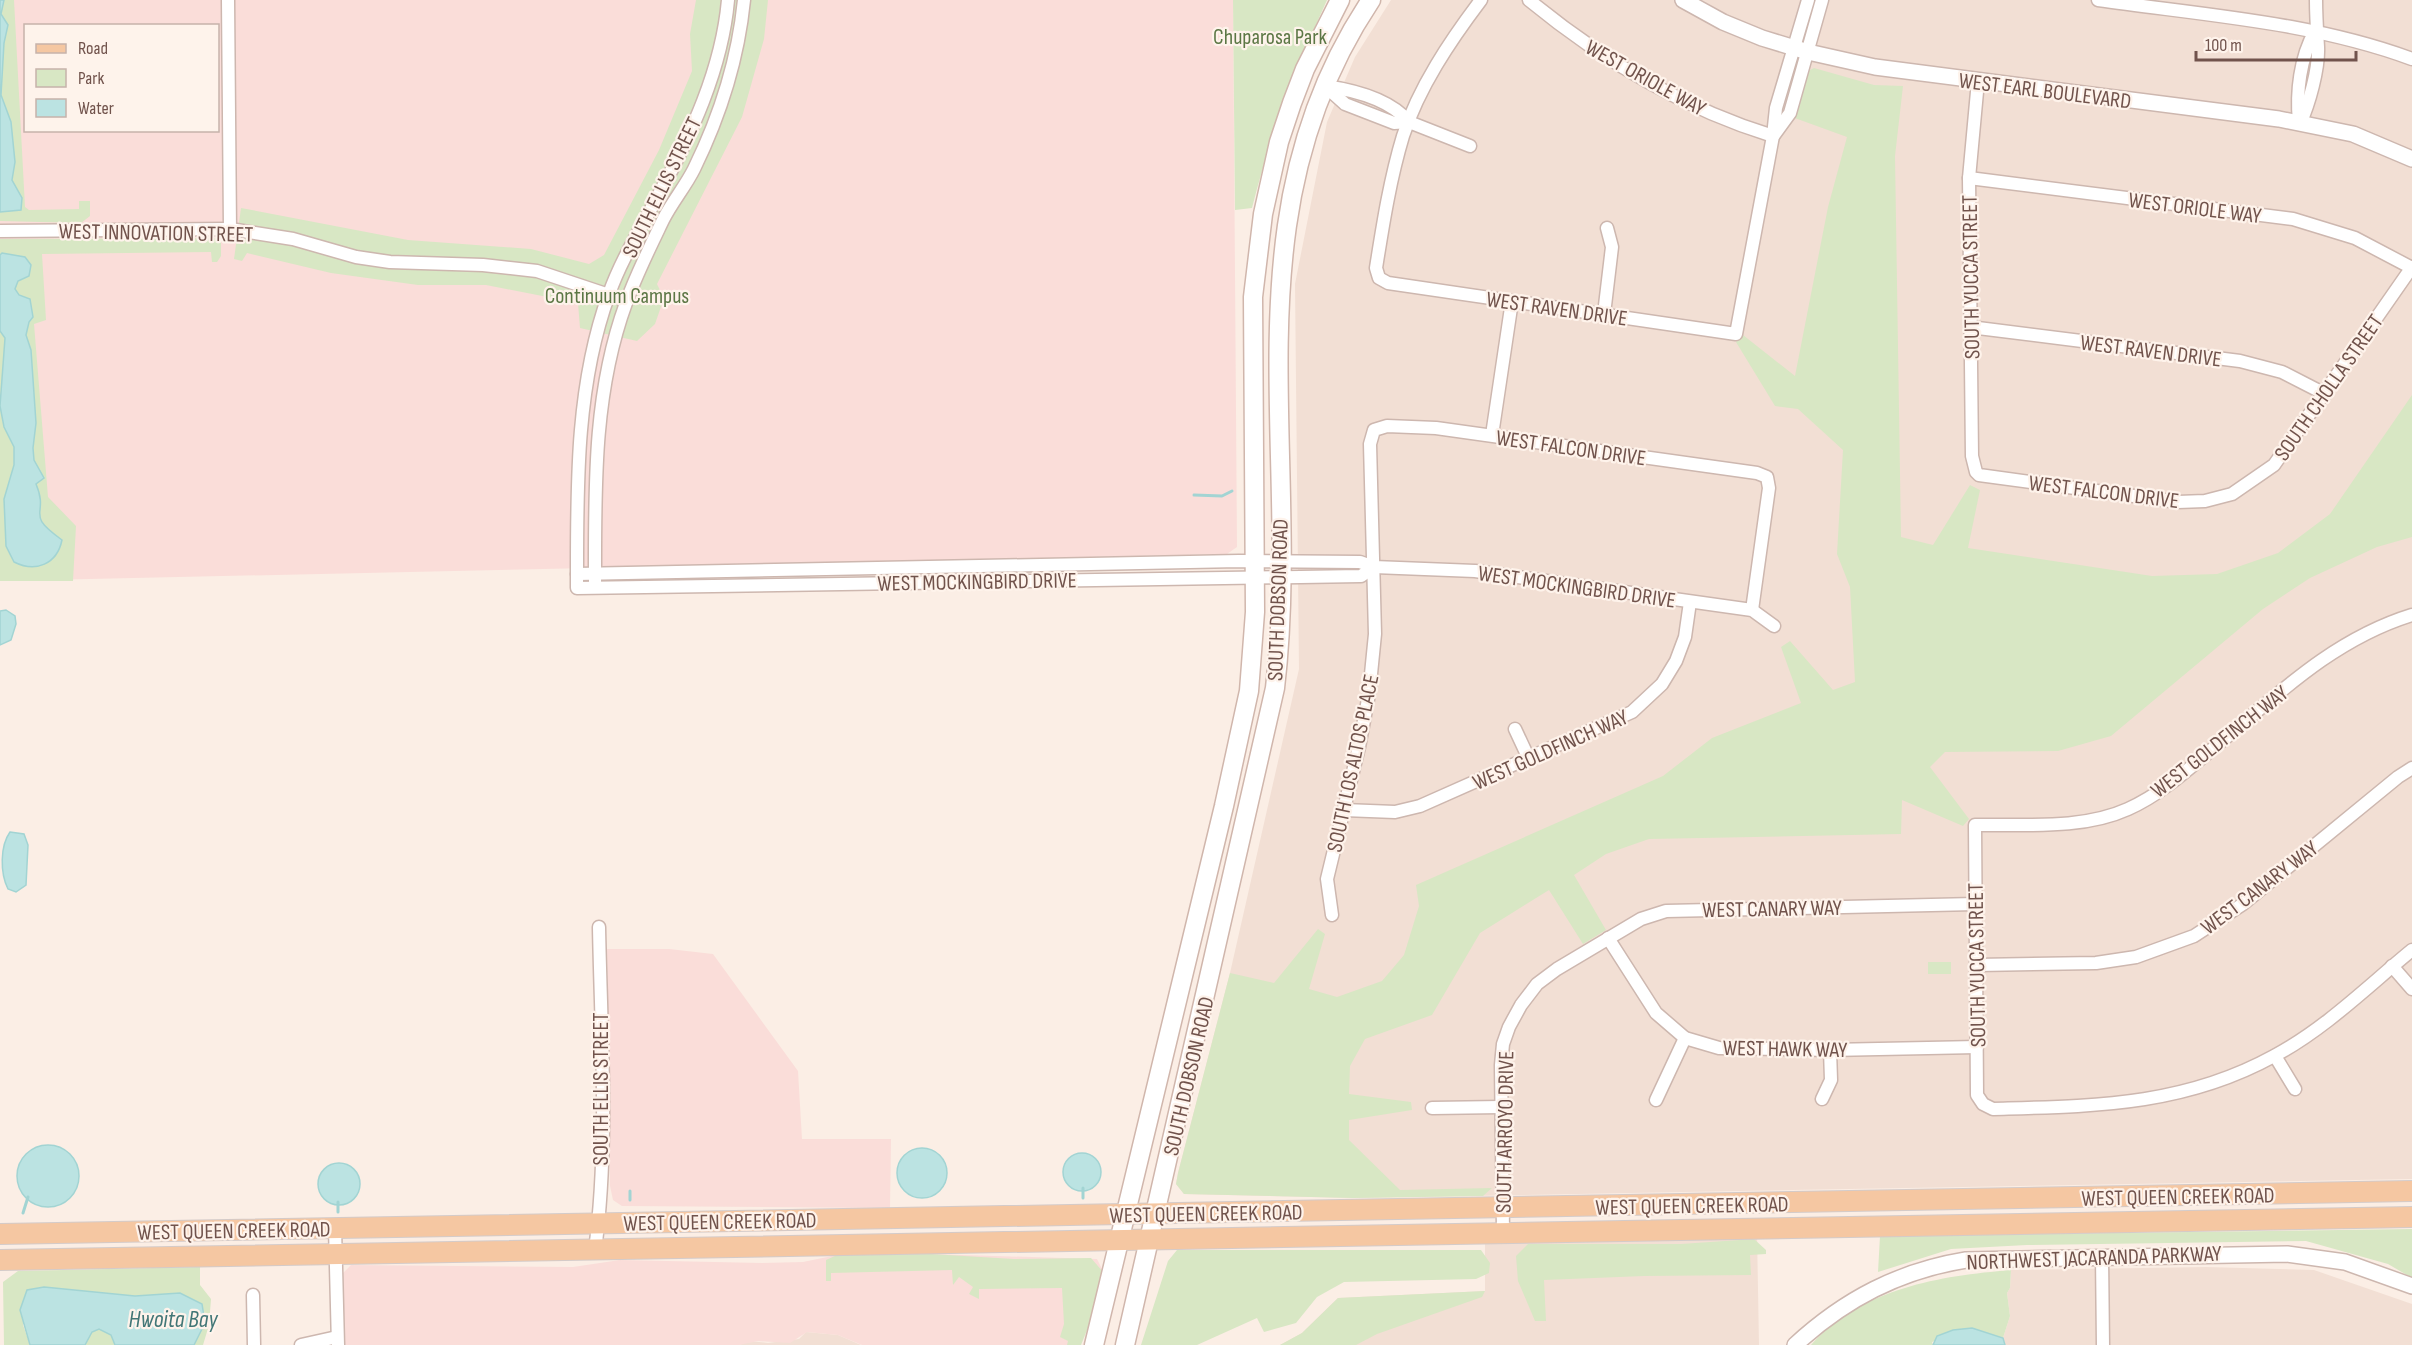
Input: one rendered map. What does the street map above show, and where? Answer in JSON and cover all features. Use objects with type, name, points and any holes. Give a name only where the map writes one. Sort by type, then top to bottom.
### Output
[{"type":"main road","name":"SOUTH DOBSON ROAD","points":[[1094,1345],[1245,711],[1253,643],[1255,569],[1252,327],[1258,243],[1272,169],[1292,103],[1310,59],[1340,0]]},
{"type":"main road","name":"SOUTH DOBSON ROAD","points":[[1125,1345],[1157,1214],[1270,715],[1278,665],[1280,570],[1278,346],[1282,253],[1298,171],[1325,86],[1371,0]]},
{"type":"main road","name":"WEST QUEEN CREEK ROAD","points":[[0,1234],[2412,1191]]},
{"type":"main road","points":[[1775,1228],[1794,1214],[1849,1212],[1868,1202]]},
{"type":"main road","name":"WEST QUEEN CREEK ROAD","points":[[0,1260],[2412,1217]]},
{"type":"street","points":[[228,0],[230,229]]},
{"type":"street","name":"SOUTH ELLIS STREET","points":[[577,588],[582,427],[587,384],[609,294],[698,113],[717,62],[728,0]]},
{"type":"street","name":"SOUTH ELLIS STREET","points":[[595,587],[594,496],[599,419],[609,365],[627,301],[664,219],[693,171],[717,121],[734,62],[744,0]]},
{"type":"street","points":[[1409,122],[1421,93],[1458,31],[1481,0]]},
{"type":"street","name":"WEST ORIOLE WAY","points":[[1529,0],[1610,62],[1683,102],[1773,136]]},
{"type":"street","name":"WEST EARL BOULEVARD","points":[[1683,0],[1723,22],[1801,50],[1875,67],[2279,119],[2353,134],[2412,159]]},
{"type":"street","points":[[1773,136],[1790,113],[1808,0]]},
{"type":"street","points":[[1801,50],[1822,0]]},
{"type":"street","points":[[2098,0],[2315,31],[2379,47],[2412,59]]},
{"type":"street","points":[[2300,124],[2297,98],[2306,47],[2315,31],[2316,0]]},
{"type":"street","name":"SOUTH YUCCA STREET","points":[[1976,472],[1972,456],[1969,178],[1978,81]]},
{"type":"street","points":[[1325,86],[1351,90],[1399,111],[1409,122],[1470,146]]},
{"type":"street","name":"WEST RAVEN DRIVE","points":[[1409,122],[1388,198],[1376,268],[1379,278],[1388,283],[1736,333],[1773,136]]},
{"type":"street","name":"WEST ORIOLE WAY","points":[[1969,178],[2293,219],[2355,238],[2412,267]]},
{"type":"street","points":[[1604,314],[1612,247],[1607,228]]},
{"type":"street","name":"WEST INNOVATION STREET","points":[[0,231],[230,229],[293,239],[356,257],[390,262],[483,265],[537,272],[627,301]]},
{"type":"street","name":"SOUTH CHOLLA STREET","points":[[2232,494],[2274,465],[2412,267]]},
{"type":"street","points":[[1492,435],[1512,301]]},
{"type":"street","name":"WEST RAVEN DRIVE","points":[[1970,327],[2240,361],[2282,372],[2325,394]]},
{"type":"street","name":"WEST FALCON DRIVE","points":[[1374,430],[1387,426],[1492,435],[1757,473],[1767,477],[1769,488],[1752,610]]},
{"type":"street","name":"SOUTH LOS ALTOS PLACE","points":[[1332,915],[1327,879],[1369,694],[1375,634],[1370,444],[1374,430]]},
{"type":"street","name":"WEST FALCON DRIVE","points":[[1976,472],[1993,477],[2178,502],[2205,501],[2232,494]]},
{"type":"street","points":[[888,567],[888,582]]},
{"type":"street","name":"WEST MOCKINGBIRD DRIVE","points":[[577,574],[888,567],[1255,569],[1361,576],[1374,567],[1475,571],[1752,610],[1774,626]]},
{"type":"street","name":"WEST MOCKINGBIRD DRIVE","points":[[577,588],[888,582],[1255,569]]},
{"type":"street","name":"WEST GOLDFINCH WAY","points":[[1344,810],[1395,812],[1420,807],[1619,719],[1650,698],[1676,661],[1685,637],[1690,602]]},
{"type":"street","name":"WEST GOLDFINCH WAY","points":[[1975,825],[2075,822],[2127,810],[2169,785],[2328,653],[2383,623],[2412,615]]},
{"type":"street","points":[[1515,729],[1529,759]]},
{"type":"street","name":"WEST CANARY WAY","points":[[1977,965],[2096,963],[2136,957],[2194,936],[2244,904],[2398,777],[2412,768]]},
{"type":"street","name":"SOUTH YUCCA STREET","points":[[1975,825],[1977,1095],[1983,1104],[1994,1109],[2005,1109],[2106,1106],[2154,1100],[2213,1084],[2275,1056]]},
{"type":"street","name":"WEST CANARY WAY","points":[[1641,919],[1666,911],[1975,904]]},
{"type":"street","name":"SOUTH ARROYO DRIVE","points":[[1503,1232],[1501,1107],[1503,1044],[1521,1005],[1537,984],[1641,919]]},
{"type":"street","name":"SOUTH ELLIS STREET","points":[[595,1250],[599,1222],[602,1107],[599,927]]},
{"type":"street","name":"WEST HAWK WAY","points":[[1608,938],[1656,1013],[1685,1038],[1719,1048],[1830,1050],[1977,1047]]},
{"type":"street","points":[[2295,1089],[2275,1056],[2328,1020],[2412,950]]},
{"type":"street","points":[[2392,966],[2412,989]]},
{"type":"street","points":[[1656,1100],[1685,1038]]},
{"type":"street","points":[[1822,1100],[1831,1080],[1830,1050]]},
{"type":"street","points":[[1432,1108],[1501,1107]]},
{"type":"street","points":[[301,1345],[338,1341],[335,1228]]},
{"type":"street","name":"NORTHWEST JACARANDA PARKWAY","points":[[1795,1345],[1821,1322],[1860,1295],[1896,1278],[1933,1266],[1966,1260],[2007,1257],[2265,1253],[2308,1256],[2364,1268],[2412,1286]]},
{"type":"street","points":[[2102,1256],[2103,1345]]},
{"type":"street","points":[[253,1295],[254,1345]]},
{"type":"shaded area","points":[[0,0],[1233,0],[1237,547],[1227,554],[0,581]]},
{"type":"shaded area","points":[[1391,0],[2412,0],[2412,1179],[1353,1198],[1184,1194],[1176,1184],[1178,1173],[1230,973],[1299,669],[1295,284],[1327,122],[1355,57]]},
{"type":"shaded area","points":[[607,949],[669,949],[713,954],[798,1071],[802,1139],[891,1139],[890,1208],[622,1206],[613,1200],[610,1186]]},
{"type":"shaded area","points":[[1757,1233],[1759,1345],[1280,1345],[1302,1333],[1338,1298],[1485,1291],[1485,1242]]},
{"type":"shaded area","points":[[930,1254],[1097,1259],[1104,1273],[1080,1345],[862,1345],[838,1335],[807,1332],[790,1343],[758,1341],[739,1345],[343,1345],[343,1273],[351,1265],[573,1267],[620,1260],[762,1263],[803,1262],[837,1255]]},
{"type":"shaded area","points":[[2206,1267],[2314,1270],[2412,1304],[2412,1345],[2005,1345],[2003,1338],[2010,1316],[2007,1293],[2010,1288],[2011,1270]]},
{"type":"shaded area","points":[[806,1332],[838,1335],[861,1345],[739,1345],[749,1341],[768,1343],[799,1339]]},
{"type":"green space","points":[[0,0],[14,0],[25,207],[29,210],[79,209],[79,201],[90,201],[90,216],[81,223],[0,221]]},
{"type":"green space","name":"Continuum Campus","points":[[696,0],[768,0],[764,39],[742,117],[657,284],[664,298],[655,324],[637,341],[580,328],[578,303],[486,285],[418,285],[331,273],[247,253],[242,261],[234,259],[241,208],[408,240],[531,249],[589,264],[604,255],[659,150],[692,71],[690,34]]},
{"type":"green space","name":"Chuparosa Park","points":[[1233,0],[1327,0],[1285,102],[1252,208],[1235,210]]},
{"type":"green space","points":[[1814,68],[1874,85],[1903,86],[1895,156],[1901,537],[1933,545],[1970,485],[1980,490],[1968,548],[2152,576],[2217,574],[2278,553],[2330,514],[2412,395],[2412,537],[2377,547],[2310,578],[2263,609],[2111,736],[2058,751],[1945,752],[1930,767],[1969,819],[1963,826],[1902,800],[1901,834],[1649,839],[1606,854],[1574,875],[1606,930],[1583,944],[1549,890],[1480,933],[1432,1015],[1365,1039],[1350,1066],[1349,1094],[1411,1102],[1412,1110],[1349,1120],[1349,1140],[1400,1190],[1492,1188],[1483,1196],[1353,1198],[1184,1194],[1176,1184],[1178,1173],[1230,973],[1274,983],[1318,929],[1325,934],[1309,989],[1337,997],[1382,981],[1404,955],[1419,906],[1416,885],[1663,776],[1712,738],[1801,703],[1781,647],[1790,641],[1833,690],[1855,682],[1850,587],[1837,554],[1843,450],[1798,409],[1775,406],[1736,342],[1743,335],[1795,376],[1828,207],[1847,137],[1792,117],[1806,72]]},
{"type":"green space","points":[[221,238],[221,256],[217,262],[212,262],[211,252],[42,254],[46,320],[34,324],[48,497],[76,526],[73,581],[0,581],[0,239]]},
{"type":"green space","points":[[1928,962],[1951,962],[1951,974],[1928,974]]},
{"type":"green space","points":[[2412,1229],[2412,1278],[2388,1264],[2306,1241],[2027,1245],[1951,1249],[1878,1272],[1880,1236]]},
{"type":"green space","points":[[1754,1239],[1766,1250],[1766,1254],[1750,1255],[1751,1275],[1544,1280],[1546,1321],[1535,1321],[1518,1281],[1516,1256],[1528,1244],[1681,1244]]},
{"type":"green space","points":[[1177,1250],[1481,1250],[1490,1263],[1489,1273],[1476,1279],[1344,1282],[1317,1297],[1296,1323],[1264,1332],[1257,1318],[1197,1345],[1141,1345],[1168,1261]]},
{"type":"green space","points":[[931,1254],[1014,1259],[1091,1258],[1104,1273],[1099,1300],[1081,1345],[1067,1345],[1068,1341],[1060,1337],[1064,1324],[1062,1288],[979,1289],[979,1299],[969,1294],[973,1287],[959,1277],[953,1285],[952,1270],[831,1273],[831,1281],[826,1281],[826,1260],[837,1255]]},
{"type":"green space","points":[[200,1267],[200,1285],[211,1299],[209,1325],[203,1345],[194,1345],[205,1323],[180,1293],[135,1296],[44,1287],[27,1290],[23,1325],[30,1345],[4,1345],[3,1282],[18,1271]]},
{"type":"green space","points":[[2011,1270],[2010,1288],[2007,1293],[2010,1316],[2003,1338],[1972,1328],[1932,1342],[1933,1345],[1811,1345],[1854,1310],[1903,1288],[1957,1276]]},
{"type":"green space","points":[[1485,1291],[1482,1297],[1377,1334],[1356,1345],[1280,1345],[1302,1333],[1338,1298]]},
{"type":"green space","points":[[99,1329],[111,1335],[115,1345],[85,1345],[92,1332]]},
{"type":"water","points":[[0,0],[4,0],[1,14],[8,25],[4,43],[1,95],[11,122],[15,162],[12,180],[22,198],[21,210],[0,212]]},
{"type":"water","points":[[2,253],[25,257],[31,265],[29,276],[18,281],[15,289],[19,295],[30,299],[33,317],[29,322],[26,335],[31,350],[36,423],[33,448],[34,460],[44,478],[36,484],[40,495],[40,519],[62,540],[50,560],[30,567],[14,562],[6,546],[4,499],[14,465],[14,447],[4,427],[0,406],[5,338],[0,331],[0,255]]},
{"type":"water","points":[[6,610],[15,616],[16,624],[11,640],[0,645],[0,611]]},
{"type":"water","points":[[10,832],[24,834],[28,845],[26,885],[16,892],[8,889],[2,868],[4,845]]},
{"type":"water","points":[[48,1145],[60,1147],[70,1154],[77,1164],[79,1176],[77,1188],[70,1198],[60,1205],[48,1207],[36,1205],[26,1198],[19,1188],[17,1176],[19,1164],[26,1154],[36,1147]]},
{"type":"water","points":[[917,1148],[927,1148],[940,1155],[947,1168],[947,1178],[940,1191],[927,1198],[917,1198],[908,1194],[901,1187],[897,1178],[897,1168],[901,1159],[908,1152]]},
{"type":"water","points":[[1082,1153],[1096,1158],[1101,1172],[1096,1186],[1082,1191],[1068,1186],[1063,1172],[1068,1158]]},
{"type":"water","points":[[339,1163],[347,1164],[354,1169],[359,1176],[359,1192],[354,1199],[347,1204],[339,1205],[331,1204],[324,1199],[319,1192],[318,1184],[319,1176],[324,1169],[331,1164]]},
{"type":"water","name":"Hwoita Bay","points":[[44,1287],[135,1296],[180,1293],[202,1304],[205,1323],[194,1345],[115,1345],[111,1335],[99,1329],[92,1332],[85,1345],[30,1345],[20,1310],[27,1290]]},
{"type":"water","points":[[1972,1328],[2003,1338],[2005,1345],[1933,1345],[1937,1336],[1953,1330]]},
{"type":"waterway","points":[[1194,495],[1222,496],[1232,491]]},
{"type":"waterway","points":[[1083,1188],[1083,1198]]},
{"type":"waterway","points":[[630,1191],[630,1200]]},
{"type":"waterway","points":[[23,1213],[28,1197]]},
{"type":"waterway","points":[[338,1202],[338,1212]]}]
